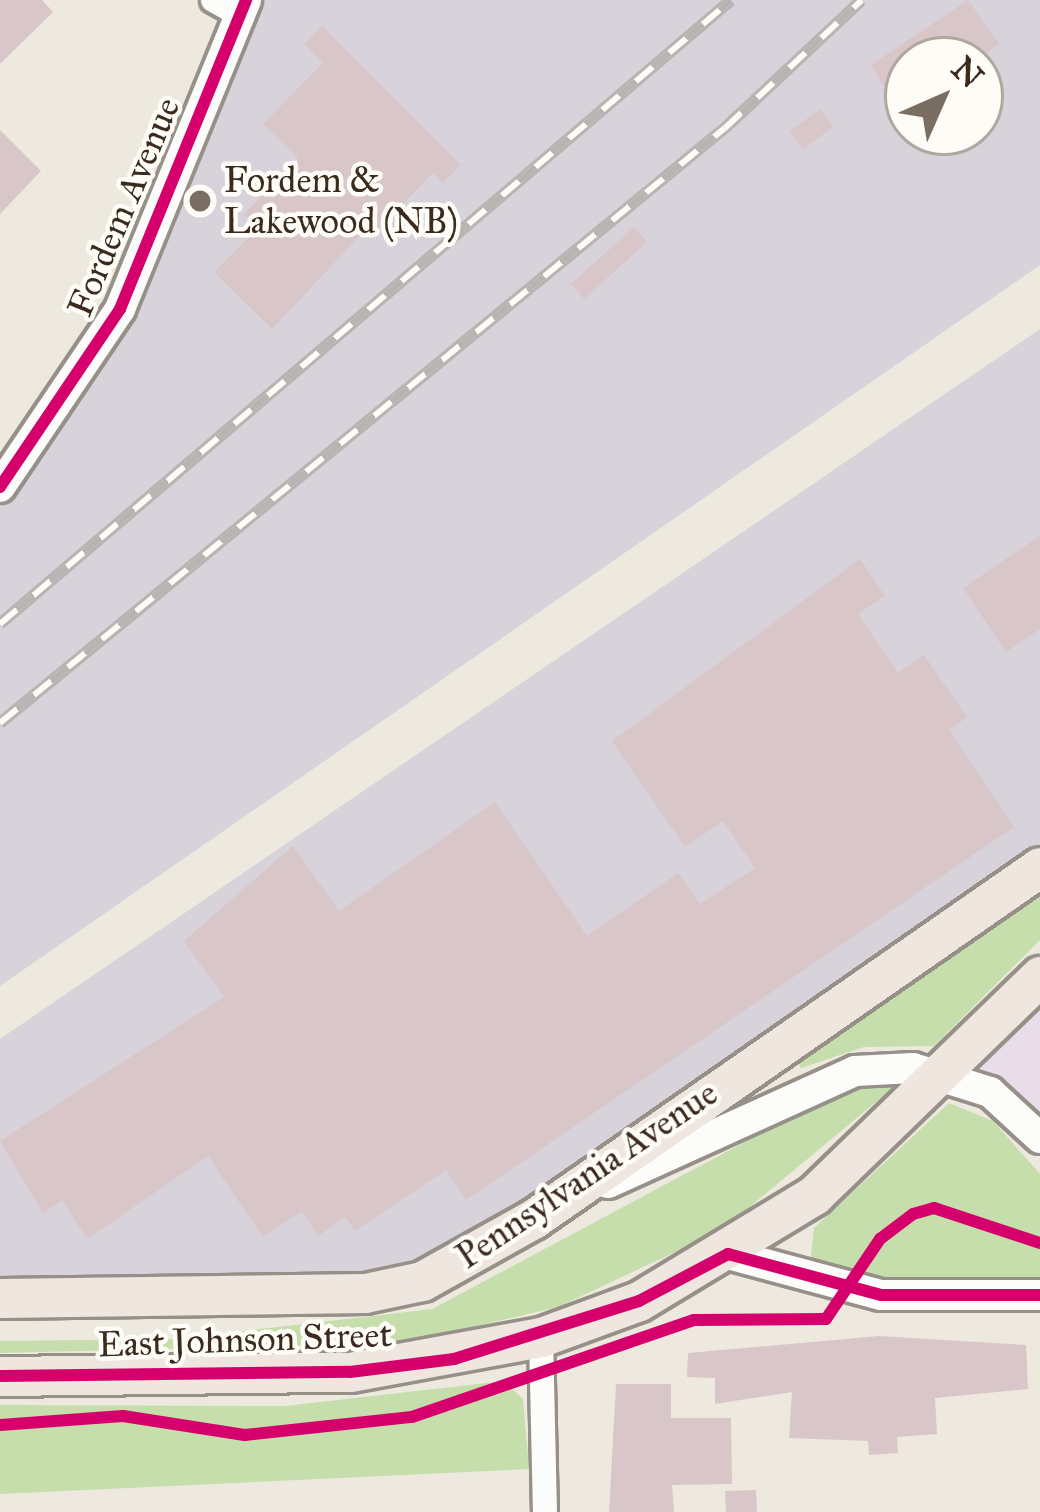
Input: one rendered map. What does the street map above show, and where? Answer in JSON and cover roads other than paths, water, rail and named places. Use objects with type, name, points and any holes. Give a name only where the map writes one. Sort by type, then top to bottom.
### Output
[{"type":"main road","name":"Pennsylvania Avenue","points":[[0,1298],[365,1292],[422,1281],[533,1220],[1040,868]]},
{"type":"main road","points":[[728,1254],[814,1196],[1040,976]]},
{"type":"main road","name":"East Johnson Street","points":[[0,1376],[350,1372],[541,1337],[728,1254]]},
{"type":"street","name":"Fordem Avenue","points":[[0,487],[120,309],[232,5]]},
{"type":"street","points":[[533,1220],[821,1080],[896,1067],[942,1075],[990,1092],[1040,1138]]},
{"type":"street","points":[[728,1254],[880,1295],[1040,1295]]},
{"type":"street","points":[[541,1337],[544,1512]]},
{"type":"railway","points":[[0,624],[731,0]]},
{"type":"railway","points":[[0,723],[725,128],[862,0]]},
{"type":"place","name":"Fordem & Lakewood (NB)","points":[[200,201]]}]
